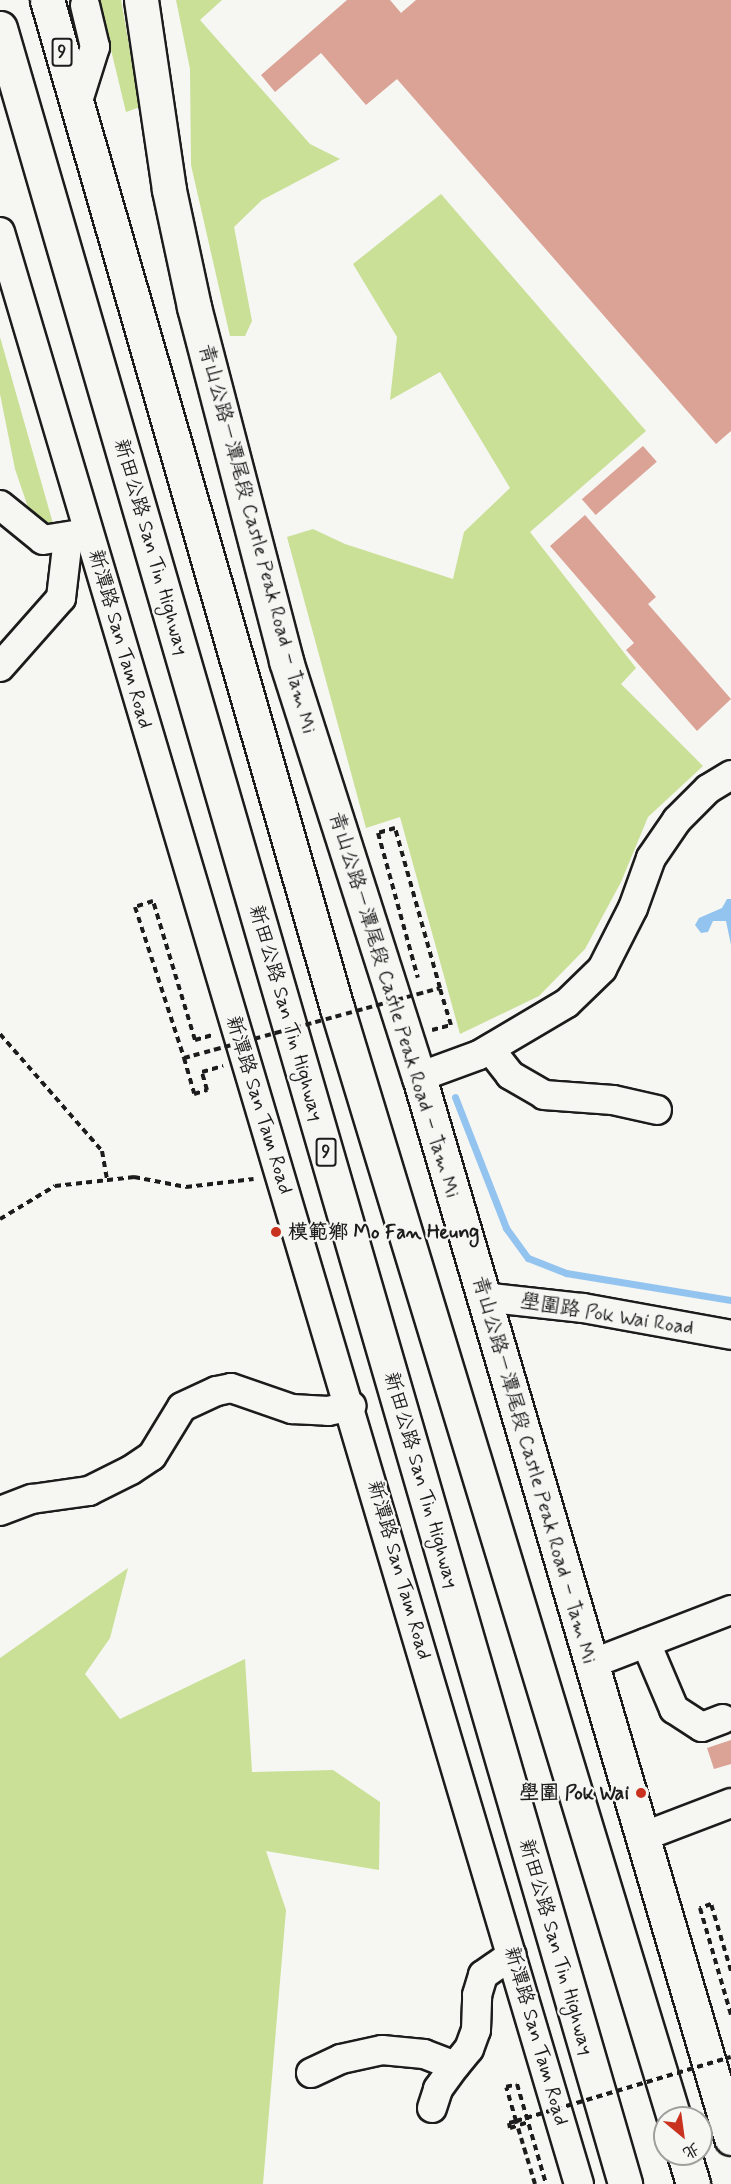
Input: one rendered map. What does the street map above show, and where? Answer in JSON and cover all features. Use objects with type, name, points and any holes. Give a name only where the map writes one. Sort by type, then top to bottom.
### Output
[{"type":"main road","name":"9","points":[[47,0],[337,1008],[670,2106]]},
{"type":"main road","name":"青山公路－潭尾段 Castle Peak Road – Tam Mi","points":[[141,0],[181,246],[240,490],[286,661],[418,1077],[731,2138]]},
{"type":"main road","name":"新田公路 San Tin Highway","points":[[0,28],[625,2184]]},
{"type":"main road","points":[[688,2166],[693,2184]]},
{"type":"street","points":[[77,104],[95,47],[85,5]]},
{"type":"street","name":"新潭路 San Tam Road","points":[[0,232],[78,535],[351,1406],[579,2184]]},
{"type":"street","points":[[0,505],[43,540],[78,535],[61,598],[0,667]]},
{"type":"street","points":[[418,1077],[490,1049],[567,1003],[602,969],[633,908],[651,858],[677,820],[708,789],[731,775]]},
{"type":"street","points":[[490,1049],[510,1075],[544,1095],[589,1097],[657,1110]]},
{"type":"street","name":"壆圍路 Pok Wai Road","points":[[483,1297],[583,1308],[731,1335]]},
{"type":"street","points":[[0,1511],[32,1498],[89,1491],[131,1470],[152,1456],[182,1407],[217,1391],[231,1388],[292,1409],[328,1411],[351,1406]]},
{"type":"street","points":[[591,1664],[731,1610]]},
{"type":"street","points":[[646,1643],[674,1709],[688,1722],[702,1726],[723,1719]]},
{"type":"street","points":[[642,1837],[731,1803]]},
{"type":"street","points":[[432,2108],[438,2089],[469,2049],[476,2030],[477,1995],[483,1975],[512,1955]]},
{"type":"street","points":[[310,2073],[341,2059],[382,2050],[424,2054],[455,2066]]},
{"type":"path","points":[[418,978],[378,833],[395,828],[451,1025],[432,1031],[430,1022]]},
{"type":"path","points":[[217,1034],[195,1040],[153,901],[135,907],[194,1094],[207,1090],[202,1072],[226,1065]]},
{"type":"path","points":[[184,1058],[441,988]]},
{"type":"path","points":[[0,1034],[102,1151],[107,1180]]},
{"type":"path","points":[[0,1219],[55,1186],[150,1178],[186,1187],[261,1178]]},
{"type":"path","points":[[731,1971],[711,1904],[700,1908],[731,2015]]},
{"type":"path","points":[[528,2122],[510,2128],[509,2123],[731,2057]]},
{"type":"path","points":[[534,2184],[506,2087],[517,2084],[546,2184]]},
{"type":"green space","points":[[99,0],[121,0],[140,107],[126,112]]},
{"type":"green space","points":[[176,0],[222,0],[200,20],[310,144],[340,159],[262,200],[234,227],[252,321],[245,336],[230,336],[191,165],[190,69]]},
{"type":"green space","points":[[441,194],[646,431],[530,532],[636,668],[621,684],[703,766],[648,817],[621,882],[585,949],[539,996],[460,1034],[400,817],[366,828],[287,537],[313,529],[345,544],[453,579],[464,532],[510,488],[440,372],[390,400],[397,337],[353,264]]},
{"type":"green space","points":[[0,337],[54,527],[31,516],[15,469],[0,394]]},
{"type":"green space","points":[[128,1568],[110,1638],[85,1674],[120,1719],[245,1659],[252,1772],[333,1770],[380,1802],[379,1870],[266,1851],[286,1910],[263,2184],[0,2184],[0,1658]]},
{"type":"water","points":[[727,899],[731,899],[731,945],[726,921],[713,921],[708,932],[701,933],[695,925],[699,918],[722,908]]},
{"type":"building","points":[[347,0],[390,0],[401,13],[416,0],[731,0],[731,431],[716,444],[397,79],[366,105],[321,53],[275,92],[261,75]]},
{"type":"building","points":[[643,446],[657,462],[596,515],[582,499]]},
{"type":"building","points":[[585,515],[656,597],[648,604],[731,699],[697,731],[626,650],[634,643],[550,546]]},
{"type":"building","points":[[731,1740],[731,1764],[714,1769],[707,1748]]},
{"type":"waterway","points":[[455,1097],[506,1228],[528,1258],[566,1273],[731,1300]]},
{"type":"place","name":"模範鄉 Mo Fan Heung","points":[[276,1232]]},
{"type":"place","name":"壆圍 Pok Wai","points":[[641,1793]]}]
